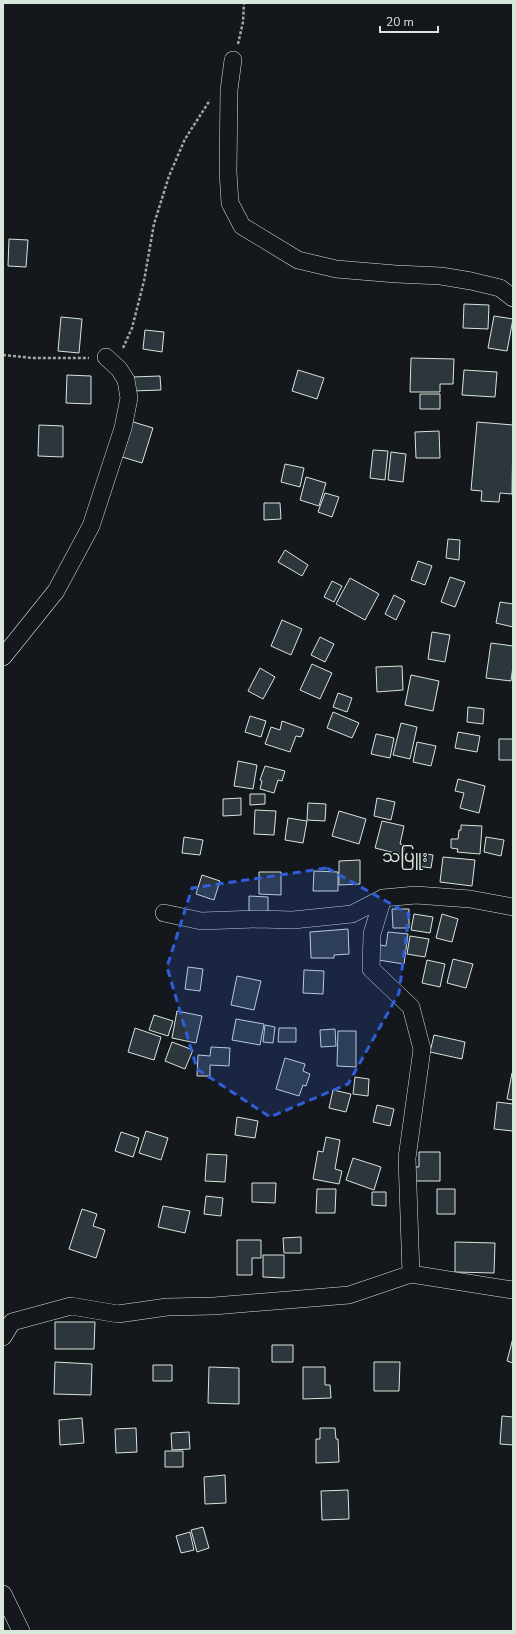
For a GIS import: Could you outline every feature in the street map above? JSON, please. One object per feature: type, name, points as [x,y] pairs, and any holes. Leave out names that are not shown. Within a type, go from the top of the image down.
[{"type":"street","points":[[233,60],[229,90],[228,172],[230,203],[242,226],[298,260],[336,269],[441,276],[472,281],[500,288],[513,298]]},
{"type":"street","points":[[3,657],[56,591],[91,526],[123,428],[129,398],[126,380],[119,369],[106,357]]},
{"type":"street","points":[[164,913],[201,921],[258,919],[293,920],[352,914],[383,898],[416,895],[470,899],[513,908]]},
{"type":"street","points":[[383,898],[372,934],[371,969],[411,1007],[422,1049],[407,1158],[411,1274]]},
{"type":"street","points":[[3,1337],[12,1322],[71,1306],[118,1314],[167,1307],[214,1306],[349,1296],[411,1274],[513,1290]]},
{"type":"street","points":[[3,1594],[21,1631]]},
{"type":"path","points":[[233,60],[243,22],[244,3]]},
{"type":"path","points":[[3,355],[32,358],[106,357],[123,349],[132,328],[144,281],[154,224],[169,176],[185,138],[212,97]]},
{"type":"highlighted area","points":[[327,868],[409,914],[399,993],[348,1084],[270,1117],[197,1069],[167,967],[192,888]]},
{"type":"building","points":[[9,239],[28,240],[26,267],[8,266]]},
{"type":"building","points":[[464,304],[489,305],[488,329],[463,328]]},
{"type":"building","points":[[494,316],[513,319],[507,351],[488,348]]},
{"type":"building","points":[[61,317],[82,319],[79,353],[58,351]]},
{"type":"building","points":[[145,330],[164,332],[162,352],[143,349]]},
{"type":"building","points":[[411,358],[454,359],[453,384],[440,384],[440,392],[410,392]]},
{"type":"building","points":[[298,370],[324,378],[317,399],[292,391]]},
{"type":"building","points":[[464,370],[497,372],[495,397],[462,395]]},
{"type":"building","points":[[67,375],[91,376],[91,404],[66,403]]},
{"type":"building","points":[[160,376],[161,390],[132,391],[132,377]]},
{"type":"building","points":[[420,394],[440,394],[440,409],[420,409]]},
{"type":"building","points":[[130,421],[153,428],[142,463],[119,456]]},
{"type":"building","points":[[477,422],[513,425],[512,494],[500,493],[499,502],[481,501],[482,491],[471,490]]},
{"type":"building","points":[[39,425],[63,426],[63,457],[38,456]]},
{"type":"building","points":[[439,431],[440,458],[416,458],[415,432]]},
{"type":"building","points":[[373,450],[388,451],[385,480],[370,478]]},
{"type":"building","points":[[391,452],[406,454],[403,482],[388,480]]},
{"type":"building","points":[[285,464],[304,468],[300,487],[281,482]]},
{"type":"building","points":[[306,477],[326,483],[319,506],[300,500]]},
{"type":"building","points":[[325,493],[339,497],[332,517],[318,512]]},
{"type":"building","points":[[264,503],[280,503],[281,519],[264,520]]},
{"type":"building","points":[[448,539],[460,540],[459,560],[446,558]]},
{"type":"building","points":[[285,550],[308,565],[302,576],[278,562]]},
{"type":"building","points":[[418,561],[432,566],[425,585],[411,580]]},
{"type":"building","points":[[450,577],[465,582],[455,607],[441,602]]},
{"type":"building","points":[[350,578],[379,594],[365,620],[336,604]]},
{"type":"building","points":[[332,581],[342,586],[334,602],[324,597]]},
{"type":"building","points":[[394,595],[405,601],[396,620],[385,614]]},
{"type":"building","points":[[500,602],[513,604],[513,627],[496,623]]},
{"type":"building","points":[[282,620],[302,629],[291,655],[271,646]]},
{"type":"building","points":[[432,632],[450,635],[445,662],[428,659]]},
{"type":"building","points":[[320,637],[334,644],[325,662],[311,655]]},
{"type":"building","points":[[491,643],[513,646],[511,681],[486,678]]},
{"type":"building","points":[[312,664],[332,673],[320,699],[300,690]]},
{"type":"building","points":[[402,666],[403,690],[377,692],[376,667]]},
{"type":"building","points":[[260,668],[275,677],[263,699],[248,691]]},
{"type":"building","points":[[411,675],[439,681],[433,711],[405,705]]},
{"type":"building","points":[[338,693],[352,698],[347,712],[333,707]]},
{"type":"building","points":[[468,707],[484,709],[483,724],[467,722]]},
{"type":"building","points":[[333,712],[359,723],[352,738],[327,728]]},
{"type":"building","points":[[250,716],[266,721],[261,737],[245,732]]},
{"type":"building","points":[[282,721],[304,729],[301,737],[296,736],[290,752],[265,744],[271,727],[280,730]]},
{"type":"building","points":[[401,723],[417,727],[410,759],[393,755]]},
{"type":"building","points":[[458,732],[480,736],[477,752],[455,748]]},
{"type":"building","points":[[376,734],[394,738],[390,758],[371,754]]},
{"type":"building","points":[[499,739],[513,739],[513,760],[499,760]]},
{"type":"building","points":[[417,742],[436,746],[431,766],[413,762]]},
{"type":"building","points":[[238,761],[257,765],[253,789],[234,786]]},
{"type":"building","points":[[265,766],[285,771],[282,781],[278,780],[274,793],[260,789],[262,781],[260,780]]},
{"type":"building","points":[[458,779],[485,786],[479,813],[460,808],[464,793],[455,791]]},
{"type":"building","points":[[250,794],[265,794],[265,804],[250,805]]},
{"type":"building","points":[[241,798],[241,815],[223,816],[223,799]]},
{"type":"building","points":[[377,798],[395,802],[391,820],[374,816]]},
{"type":"building","points":[[308,803],[326,804],[325,821],[307,820]]},
{"type":"building","points":[[255,810],[276,811],[274,835],[254,834]]},
{"type":"building","points":[[339,811],[366,819],[359,844],[332,836]]},
{"type":"building","points":[[288,818],[307,821],[303,843],[285,840]]},
{"type":"building","points":[[382,821],[404,826],[400,844],[405,845],[403,855],[375,848]]},
{"type":"building","points":[[461,825],[482,826],[480,854],[457,852],[458,849],[451,848],[451,839],[458,839]]},
{"type":"building","points":[[184,837],[203,840],[200,855],[182,853]]},
{"type":"building","points":[[486,837],[504,840],[501,856],[484,852]]},
{"type":"building","points":[[419,853],[433,855],[431,868],[417,866]]},
{"type":"building","points":[[443,857],[475,860],[472,886],[440,882]]},
{"type":"building","points":[[360,860],[360,884],[339,885],[339,861]]},
{"type":"building","points":[[314,871],[338,872],[338,891],[313,891]]},
{"type":"building","points":[[259,872],[281,872],[281,895],[259,894]]},
{"type":"building","points":[[202,875],[220,881],[214,900],[196,894]]},
{"type":"building","points":[[249,896],[268,897],[268,913],[249,912]]},
{"type":"building","points":[[392,909],[409,909],[409,928],[393,928]]},
{"type":"building","points":[[414,914],[433,917],[430,933],[411,930]]},
{"type":"building","points":[[442,914],[458,919],[452,942],[436,938]]},
{"type":"building","points":[[348,929],[349,954],[334,955],[334,958],[311,958],[310,932]]},
{"type":"building","points":[[388,932],[408,934],[404,964],[378,960],[380,945],[386,946]]},
{"type":"building","points":[[410,936],[429,939],[425,957],[407,954]]},
{"type":"building","points":[[453,959],[473,964],[466,988],[447,983]]},
{"type":"building","points":[[427,960],[445,964],[440,987],[422,983]]},
{"type":"building","points":[[188,967],[203,969],[200,991],[185,989]]},
{"type":"building","points":[[304,970],[324,971],[323,994],[303,993]]},
{"type":"building","points":[[237,976],[261,981],[254,1010],[231,1005]]},
{"type":"building","points":[[177,1011],[202,1016],[196,1043],[172,1038]]},
{"type":"building","points":[[154,1015],[173,1021],[168,1036],[149,1030]]},
{"type":"building","points":[[236,1019],[264,1024],[260,1045],[232,1040]]},
{"type":"building","points":[[265,1025],[275,1027],[273,1043],[263,1042]]},
{"type":"building","points":[[135,1028],[161,1037],[154,1060],[128,1052]]},
{"type":"building","points":[[279,1028],[296,1028],[296,1042],[278,1042]]},
{"type":"building","points":[[335,1029],[336,1046],[321,1047],[320,1030]]},
{"type":"building","points":[[338,1031],[356,1031],[356,1067],[337,1066]]},
{"type":"building","points":[[434,1035],[465,1042],[462,1059],[430,1052]]},
{"type":"building","points":[[172,1042],[193,1050],[185,1069],[165,1061]]},
{"type":"building","points":[[211,1047],[230,1048],[229,1066],[210,1065],[210,1076],[197,1076],[198,1055],[210,1056]]},
{"type":"building","points":[[285,1058],[305,1064],[303,1071],[310,1074],[306,1086],[303,1085],[299,1096],[276,1089]]},
{"type":"building","points":[[512,1073],[513,1074],[513,1100],[507,1099]]},
{"type":"building","points":[[355,1077],[369,1079],[368,1096],[353,1094]]},
{"type":"building","points":[[333,1090],[351,1094],[346,1112],[329,1108]]},
{"type":"building","points":[[497,1102],[513,1104],[513,1131],[494,1129]]},
{"type":"building","points":[[377,1105],[394,1109],[390,1126],[373,1122]]},
{"type":"building","points":[[237,1117],[258,1121],[255,1138],[235,1135]]},
{"type":"building","points":[[146,1131],[168,1138],[161,1160],[139,1153]]},
{"type":"building","points":[[121,1132],[139,1138],[133,1157],[115,1151]]},
{"type":"building","points":[[326,1137],[340,1140],[335,1169],[342,1171],[339,1184],[313,1179],[318,1151],[323,1152]]},
{"type":"building","points":[[419,1152],[440,1152],[440,1181],[412,1181],[412,1167],[419,1167]]},
{"type":"building","points":[[207,1154],[227,1155],[225,1182],[205,1181]]},
{"type":"building","points":[[353,1158],[381,1167],[374,1190],[346,1180]]},
{"type":"building","points":[[252,1183],[276,1183],[275,1203],[252,1202]]},
{"type":"building","points":[[317,1189],[336,1189],[335,1213],[316,1213]]},
{"type":"building","points":[[437,1189],[455,1189],[455,1214],[437,1214]]},
{"type":"building","points":[[372,1192],[386,1192],[386,1206],[372,1205]]},
{"type":"building","points":[[206,1196],[223,1198],[221,1216],[204,1214]]},
{"type":"building","points":[[163,1206],[190,1211],[185,1233],[158,1227]]},
{"type":"building","points":[[82,1209],[97,1214],[93,1226],[105,1230],[96,1258],[69,1249]]},
{"type":"building","points":[[301,1237],[301,1253],[284,1253],[283,1238]]},
{"type":"building","points":[[237,1240],[261,1240],[261,1258],[252,1258],[252,1275],[237,1275]]},
{"type":"building","points":[[455,1242],[495,1243],[494,1273],[455,1272]]},
{"type":"building","points":[[263,1255],[284,1255],[284,1278],[263,1277]]},
{"type":"building","points":[[55,1322],[95,1322],[94,1349],[55,1349]]},
{"type":"building","points":[[513,1338],[513,1363],[507,1361]]},
{"type":"building","points":[[272,1345],[293,1345],[293,1362],[272,1362]]},
{"type":"building","points":[[55,1362],[92,1364],[91,1395],[54,1394]]},
{"type":"building","points":[[374,1362],[400,1362],[399,1391],[374,1391]]},
{"type":"building","points":[[153,1365],[172,1365],[172,1381],[153,1381]]},
{"type":"building","points":[[209,1367],[239,1368],[239,1404],[208,1403]]},
{"type":"building","points":[[303,1367],[325,1367],[325,1385],[330,1385],[331,1398],[303,1399]]},
{"type":"building","points":[[502,1416],[513,1417],[513,1445],[500,1444]]},
{"type":"building","points":[[82,1418],[84,1443],[60,1445],[59,1420]]},
{"type":"building","points":[[136,1428],[137,1452],[116,1453],[115,1429]]},
{"type":"building","points":[[320,1428],[335,1428],[336,1439],[338,1439],[339,1462],[316,1463],[316,1439],[320,1439]]},
{"type":"building","points":[[189,1432],[190,1449],[172,1450],[171,1433]]},
{"type":"building","points":[[165,1451],[183,1451],[183,1467],[165,1467]]},
{"type":"building","points":[[225,1475],[226,1503],[205,1504],[204,1477]]},
{"type":"building","points":[[348,1490],[349,1519],[322,1520],[321,1491]]},
{"type":"building","points":[[203,1527],[209,1548],[197,1552],[191,1530]]},
{"type":"building","points":[[190,1532],[194,1550],[181,1553],[176,1536]]},
{"type":"district","name":"သပြူး","points":[[405,857]]}]
